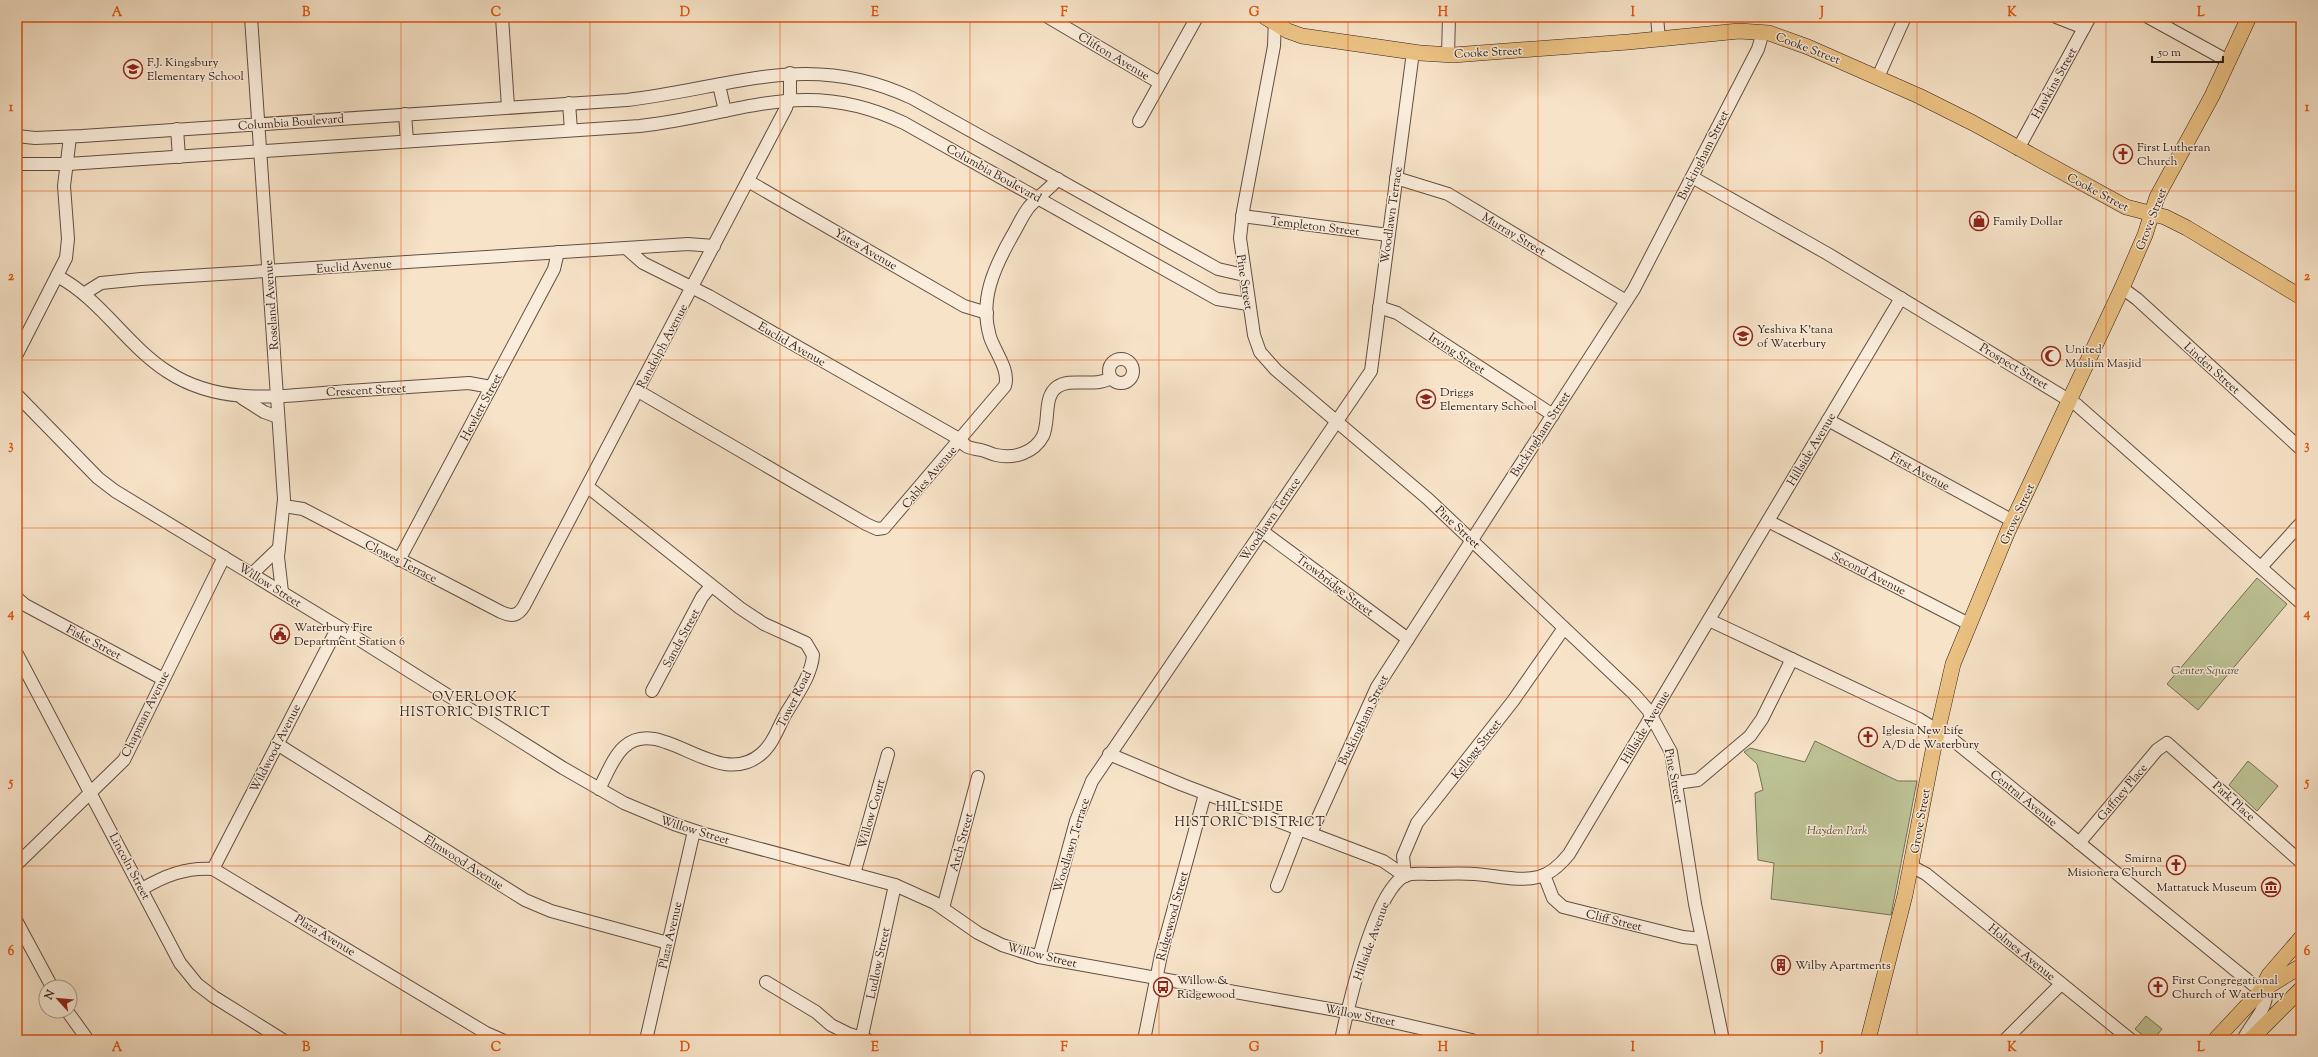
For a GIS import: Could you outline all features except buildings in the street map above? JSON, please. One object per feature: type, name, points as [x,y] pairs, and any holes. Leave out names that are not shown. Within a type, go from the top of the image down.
[{"type":"main road","name":"Grove Street","points":[[1868,1040],[1911,866],[1951,671],[1969,624],[2013,522],[2122,288],[2145,235],[2160,192],[2228,61],[2249,17]]},
{"type":"main road","name":"Cooke Street","points":[[1272,19],[1302,36],[1413,52],[1448,55],[1660,39],[1739,31],[1762,32],[1827,54],[1946,109],[2126,208],[2165,217],[2187,228],[2301,297]]},
{"type":"main road","points":[[2261,991],[2269,975],[2301,938]]},
{"type":"main road","points":[[2215,1040],[2261,991],[2301,966]]},
{"type":"main road","points":[[2250,1040],[2301,988]]},
{"type":"street","name":"Roseland Avenue","points":[[251,17],[284,506],[278,563],[282,592]]},
{"type":"street","points":[[502,17],[508,107]]},
{"type":"street","name":"Clifton Avenue","points":[[1048,17],[1160,83]]},
{"type":"street","points":[[1139,122],[1197,17]]},
{"type":"street","points":[[1448,55],[1449,17]]},
{"type":"street","points":[[1657,17],[1660,39]]},
{"type":"street","points":[[1878,77],[1905,17]]},
{"type":"street","points":[[2056,17],[2084,28]]},
{"type":"street","name":"Hawkins Street","points":[[2018,148],[2090,17]]},
{"type":"street","points":[[2148,17],[2228,61]]},
{"type":"street","name":"Pine Street","points":[[1272,19],[1274,46],[1242,216],[1240,238],[1248,304],[1254,335],[1264,358],[1336,422],[1423,495],[1640,700],[1652,717],[1669,747],[1702,939],[1723,1040]]},
{"type":"street","name":"Buckingham Street","points":[[1311,833],[1373,695],[1642,275],[1758,49],[1762,32]]},
{"type":"street","name":"Woodlawn Terrace","points":[[1039,957],[1078,812],[1092,781],[1371,371],[1413,52]]},
{"type":"street","name":"Columbia Boulevard","points":[[17,136],[70,136],[177,130],[569,103],[650,97],[760,76],[790,73],[844,76],[902,93],[1218,269],[1244,275]]},
{"type":"street","name":"Randolph Avenue","points":[[518,614],[524,606],[588,487],[790,99],[790,73]]},
{"type":"street","points":[[719,85],[725,111]]},
{"type":"street","name":"Columbia Boulevard","points":[[17,164],[68,164],[658,124],[790,99],[838,101],[879,112],[912,127],[1218,299],[1248,304]]},
{"type":"street","points":[[569,103],[570,130]]},
{"type":"street","points":[[405,114],[407,141]]},
{"type":"street","points":[[177,130],[179,157]]},
{"type":"street","points":[[17,354],[65,262],[68,250],[64,186],[68,164],[70,136]]},
{"type":"street","name":"Murray Street","points":[[1396,178],[1448,194],[1626,301]]},
{"type":"street","name":"Prospect Street","points":[[1692,178],[1828,254],[2070,400],[2301,603]]},
{"type":"street","name":"Cables Avenue","points":[[638,391],[877,529],[884,528],[999,394],[1006,382],[1006,374],[990,336],[987,313],[989,287],[994,269],[1027,211],[1058,179]]},
{"type":"street","name":"Yates Avenue","points":[[748,181],[964,306],[987,313]]},
{"type":"street","name":"Templeton Street","points":[[1242,216],[1388,236]]},
{"type":"street","name":"Euclid Avenue","points":[[84,293],[97,284],[108,282],[696,243],[714,246]]},
{"type":"street","name":"Euclid Avenue","points":[[626,248],[643,263],[709,296],[960,440],[965,446],[972,450],[981,450],[1007,457],[1027,452],[1037,444],[1043,434],[1050,398],[1056,388],[1067,384],[1102,382],[1111,378]]},
{"type":"street","name":"Hewlett Street","points":[[399,560],[554,269],[558,252]]},
{"type":"street","name":"Crescent Street","points":[[57,276],[84,293],[143,352],[167,372],[200,388],[241,397],[277,396],[469,383],[491,387]]},
{"type":"street","name":"Linden Street","points":[[2122,288],[2137,299],[2301,449]]},
{"type":"street","name":"Hillside Avenue","points":[[1341,1040],[1347,1012],[1376,918],[1390,892],[1405,876],[1474,874],[1530,878],[1544,875],[1558,866],[1569,854],[1901,298]]},
{"type":"street","name":"Irving Street","points":[[1379,307],[1397,313],[1553,415]]},
{"type":"street","name":"Willow Street","points":[[17,395],[104,482],[132,502],[282,592],[599,789],[650,815],[694,831],[895,885],[917,894],[943,908],[978,933],[1002,946],[1039,957],[1347,1012],[1472,1040]]},
{"type":"street","name":"Crescent Street","points":[[241,397],[264,412],[278,417]]},
{"type":"street","name":"First Avenue","points":[[1828,420],[2013,522]]},
{"type":"street","name":"Tower Road","points":[[588,487],[711,586],[755,618],[803,641],[812,650],[813,659],[810,668],[773,739],[757,758],[745,763],[733,765],[715,762],[659,740],[646,739],[635,741],[620,751],[599,789]]},
{"type":"street","name":"Clowes Terrace","points":[[284,506],[303,510],[501,612],[512,616],[518,614]]},
{"type":"street","name":"Second Avenue","points":[[1768,521],[1969,624]]},
{"type":"street","points":[[2261,567],[2301,523]]},
{"type":"street","name":"Trowbridge Street","points":[[1262,531],[1408,639]]},
{"type":"street","points":[[252,574],[279,548]]},
{"type":"street","name":"Chapman Avenue","points":[[17,864],[124,760],[224,557]]},
{"type":"street","name":"Sands Street","points":[[652,691],[702,597],[711,586]]},
{"type":"street","name":"Fiske Street","points":[[20,605],[163,679]]},
{"type":"street","name":"Central Avenue","points":[[1709,620],[1938,730],[2261,991]]},
{"type":"street","name":"Wildwood Avenue","points":[[212,869],[338,627]]},
{"type":"street","name":"Kellogg Street","points":[[1405,876],[1403,856],[1417,823],[1513,701],[1564,628]]},
{"type":"street","name":"Lincoln Street","points":[[17,654],[180,963],[197,984],[214,997],[283,1040]]},
{"type":"street","points":[[1676,783],[1698,780],[1750,736],[1762,719],[1792,659]]},
{"type":"street","name":"Gaffney Place","points":[[2079,843],[2157,750],[2166,743]]},
{"type":"street","name":"Park Place","points":[[2166,743],[2170,744],[2301,862]]},
{"type":"street","name":"Elmwood Avenue","points":[[277,744],[525,900],[551,911],[668,943]]},
{"type":"street","name":"Willow Court","points":[[854,874],[888,754]]},
{"type":"street","points":[[1109,754],[1205,794],[1383,861],[1405,876]]},
{"type":"street","name":"Arch Street","points":[[943,908],[978,777]]},
{"type":"street","name":"Ridgewood Street","points":[[1144,1040],[1156,978],[1205,794]]},
{"type":"street","points":[[1277,886],[1299,829]]},
{"type":"street","name":"Plaza Avenue","points":[[646,1040],[694,831]]},
{"type":"street","name":"Holmes Avenue","points":[[1911,866],[1926,874],[2130,1040]]},
{"type":"street","name":"Plaza Avenue","points":[[142,889],[161,878],[184,871],[198,868],[212,869],[240,884],[486,1033],[502,1040]]},
{"type":"street","name":"Cliff Street","points":[[1544,875],[1553,898],[1563,907],[1683,937],[1702,939]]},
{"type":"street","name":"Ludlow Street","points":[[864,1039],[895,885]]},
{"type":"street","points":[[17,922],[48,979]]},
{"type":"street","points":[[766,982],[816,1012],[832,1025],[864,1039]]},
{"type":"street","points":[[2005,1040],[2061,984]]},
{"type":"street","points":[[2243,1040],[2253,1021],[2264,1006],[2266,997],[2261,991]]},
{"type":"street","points":[[72,1019],[88,1040]]},
{"type":"green space","name":"Center Square","points":[[2257,578],[2287,604],[2198,710],[2167,684]]},
{"type":"green space","name":"Hayden Park","points":[[1815,741],[1898,781],[1917,781],[1891,915],[1771,899],[1774,863],[1758,860],[1755,793],[1763,790],[1757,764],[1744,752],[1750,748],[1805,762]]},
{"type":"green space","points":[[2248,761],[2278,786],[2257,811],[2229,785]]},
{"type":"green space","points":[[2146,1016],[2162,1029],[2153,1040],[2149,1040],[2135,1029]]},
{"type":"place","name":"F.J. Kingsbury Elementary School","points":[[133,69]]},
{"type":"place","name":"First Lutheran Church","points":[[2123,154]]},
{"type":"place","name":"Family Dollar","points":[[1979,221]]},
{"type":"place","name":"Yeshiva K’tana of Waterbury","points":[[1743,336]]},
{"type":"place","name":"United Muslim Masjid","points":[[2051,356]]},
{"type":"place","name":"Driggs Elementary School","points":[[1426,399]]},
{"type":"place","name":"Waterbury Fire Department Station 6","points":[[280,634]]},
{"type":"place","name":"Iglesia New Life A/D de Waterbury","points":[[1868,737]]},
{"type":"place","name":"Smirna Misionera Church","points":[[2176,865]]},
{"type":"place","name":"Mattatuck Museum","points":[[2271,887]]},
{"type":"place","name":"Wilby Apartments","points":[[1781,965]]},
{"type":"place","name":"Willow & Ridgewood","points":[[1163,987]]},
{"type":"place","name":"First Congregational Church of Waterbury","points":[[2158,987]]},
{"type":"district","name":"OVERLOOK HISTORIC DISTRICT","points":[[475,704]]},
{"type":"district","name":"HILLSIDE HISTORIC DISTRICT","points":[[1250,814]]}]
